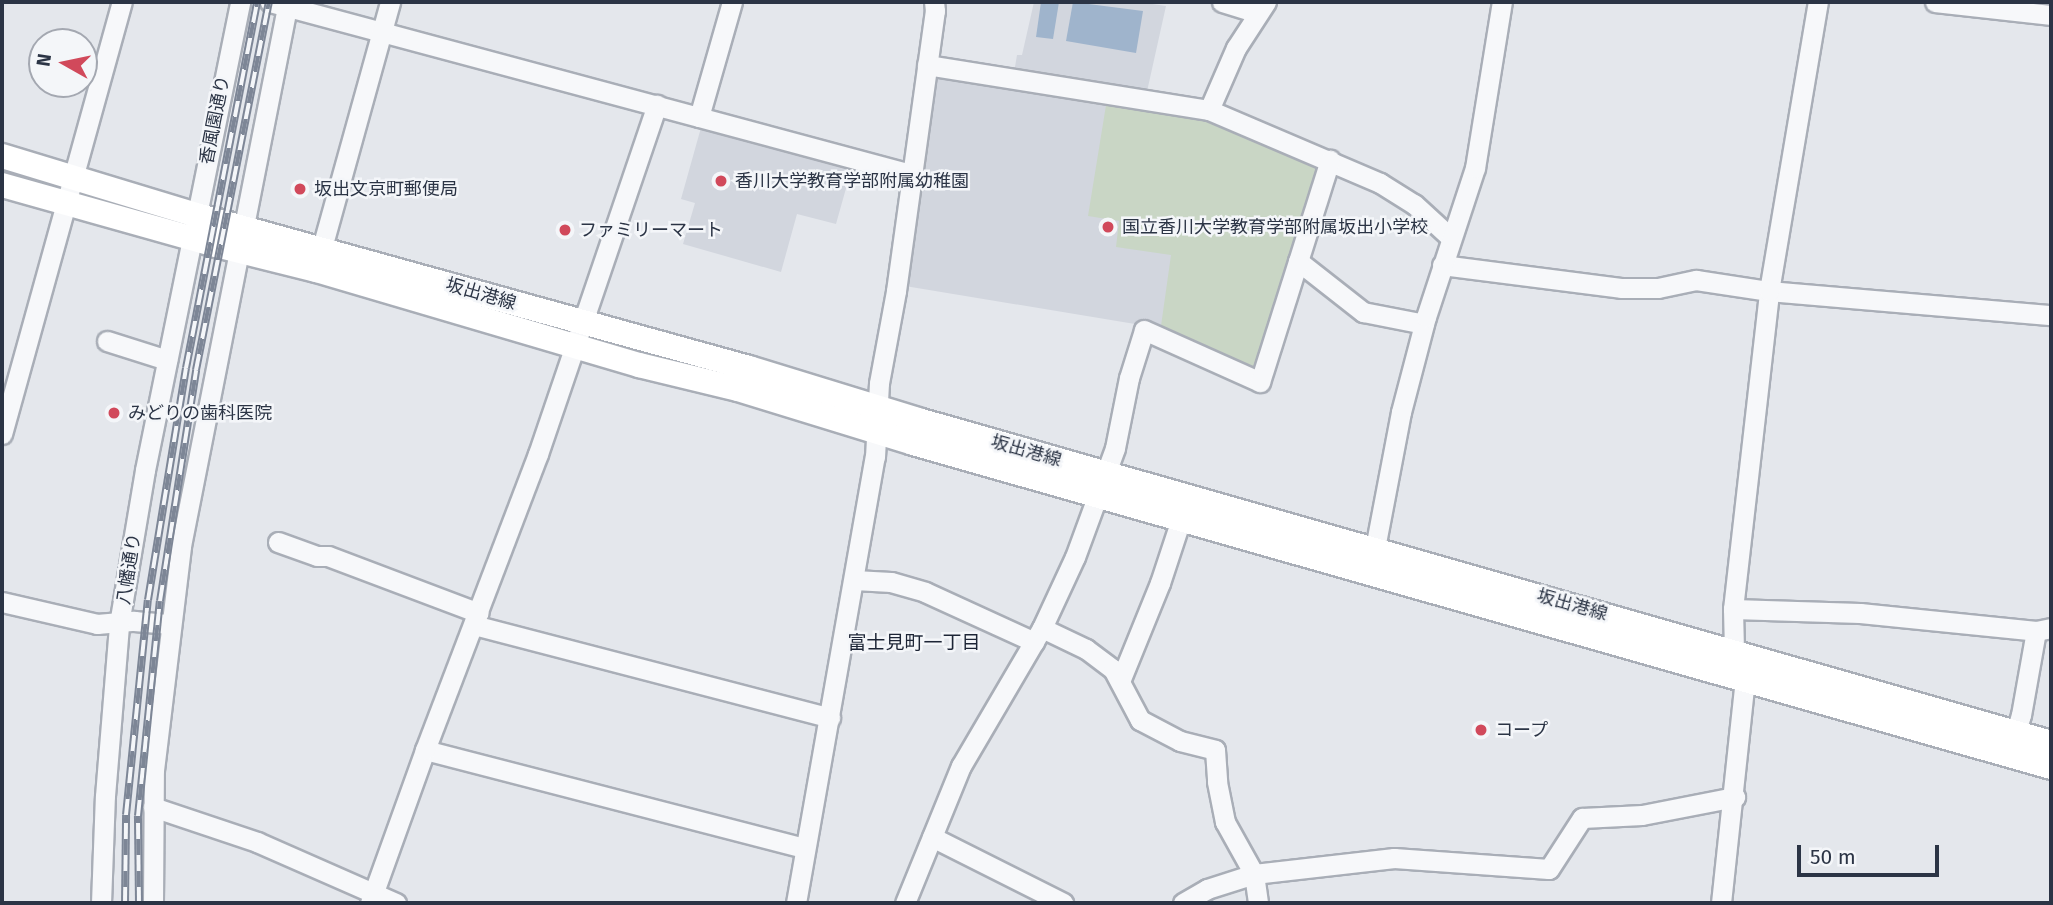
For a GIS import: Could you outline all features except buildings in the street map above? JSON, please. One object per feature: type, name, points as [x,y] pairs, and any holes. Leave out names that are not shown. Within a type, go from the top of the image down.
[{"type":"main road","name":"坂出港線","points":[[2,156],[74,178],[193,227]]},
{"type":"main road","name":"坂出港線","points":[[2,185],[193,227],[583,322],[876,429]]},
{"type":"main road","name":"坂出港線","points":[[319,259],[576,346],[876,429],[1102,484],[1372,560],[1734,650],[2012,744],[2051,767]]},
{"type":"main road","name":"坂出港線","points":[[1102,484],[1181,519],[1372,560],[1745,680],[2012,744],[2051,743]]},
{"type":"street","points":[[2,434],[122,2]]},
{"type":"street","name":"香風園通り","points":[[193,227],[240,2]]},
{"type":"street","points":[[319,259],[390,2]]},
{"type":"street","points":[[699,117],[732,2]]},
{"type":"street","points":[[796,903],[854,580],[936,11],[934,2]]},
{"type":"street","points":[[1209,110],[1236,48],[1261,8],[1222,2]]},
{"type":"street","points":[[1372,560],[1401,412],[1424,324],[1475,168],[1502,2]]},
{"type":"street","points":[[1721,903],[1735,797],[1738,734],[1745,680],[1734,650],[1733,608],[1769,291],[1818,2]]},
{"type":"street","points":[[1935,2],[2051,15]]},
{"type":"street","points":[[153,903],[153,807],[160,700],[181,546],[282,3],[911,174]]},
{"type":"street","points":[[927,65],[1209,110],[1380,183],[1414,204],[1451,238]]},
{"type":"street","points":[[372,898],[576,346],[657,106]]},
{"type":"street","points":[[905,903],[961,766],[1038,635],[1075,557],[1115,448],[1129,379],[1144,330],[1259,382],[1330,160]]},
{"type":"street","name":"八幡通り","points":[[101,903],[105,796],[119,624],[193,227]]},
{"type":"street","points":[[1297,261],[1363,312],[1424,324]]},
{"type":"street","points":[[1442,265],[1621,288],[1658,288],[1696,280],[1769,291],[2051,315]]},
{"type":"street","points":[[107,341],[167,360]]},
{"type":"street","points":[[1121,679],[1160,583],[1181,519]]},
{"type":"street","points":[[278,542],[317,556],[328,556],[476,619],[830,718]]},
{"type":"street","points":[[854,580],[891,582],[925,592],[1038,635],[1086,649],[1121,679],[1140,720],[1180,741],[1215,750],[1217,782],[1225,822],[1254,874],[1258,903]]},
{"type":"street","points":[[2,602],[97,624],[134,621],[170,624]]},
{"type":"street","points":[[1733,608],[1860,612],[2044,629],[2012,744]]},
{"type":"street","points":[[425,750],[805,848]]},
{"type":"street","points":[[1183,903],[1207,888],[1254,874],[1394,858],[1549,869],[1582,818],[1642,815],[1735,797]]},
{"type":"street","points":[[153,807],[257,842],[372,898],[396,903]]},
{"type":"street","points":[[932,837],[1063,903]]},
{"type":"shaded area","name":"国立香川大学教育学部附属坂出小学校","points":[[1034,2],[1139,2],[1166,6],[1144,105],[1258,371],[1141,325],[905,286],[934,77],[941,74],[1012,85],[1017,55],[1022,55]]},
{"type":"shaded area","points":[[702,124],[852,167],[836,224],[797,214],[781,272],[683,244],[695,203],[681,199]]},
{"type":"green space","points":[[1107,99],[1209,115],[1319,163],[1258,371],[1160,333],[1171,255],[1116,247],[1119,221],[1088,216]]},
{"type":"water","points":[[1041,2],[1059,2],[1053,39],[1036,37]]},
{"type":"water","points":[[1073,2],[1143,11],[1136,53],[1066,41]]},
{"type":"railway","points":[[125,903],[126,815],[148,600],[186,368],[257,2]]},
{"type":"railway","points":[[139,903],[138,816],[160,601],[196,370],[269,2]]},
{"type":"place","name":"香川大学教育学部附属幼稚園","points":[[721,181]]},
{"type":"place","name":"坂出文京町郵便局","points":[[300,189]]},
{"type":"place","name":"国立香川大学教育学部附属坂出小学校","points":[[1108,227]]},
{"type":"place","name":"ファミリーマート","points":[[565,230]]},
{"type":"place","name":"みどりの歯科医院","points":[[114,413]]},
{"type":"place","name":"コープ","points":[[1481,730]]},
{"type":"district","name":"富士見町一丁目","points":[[914,643]]}]
